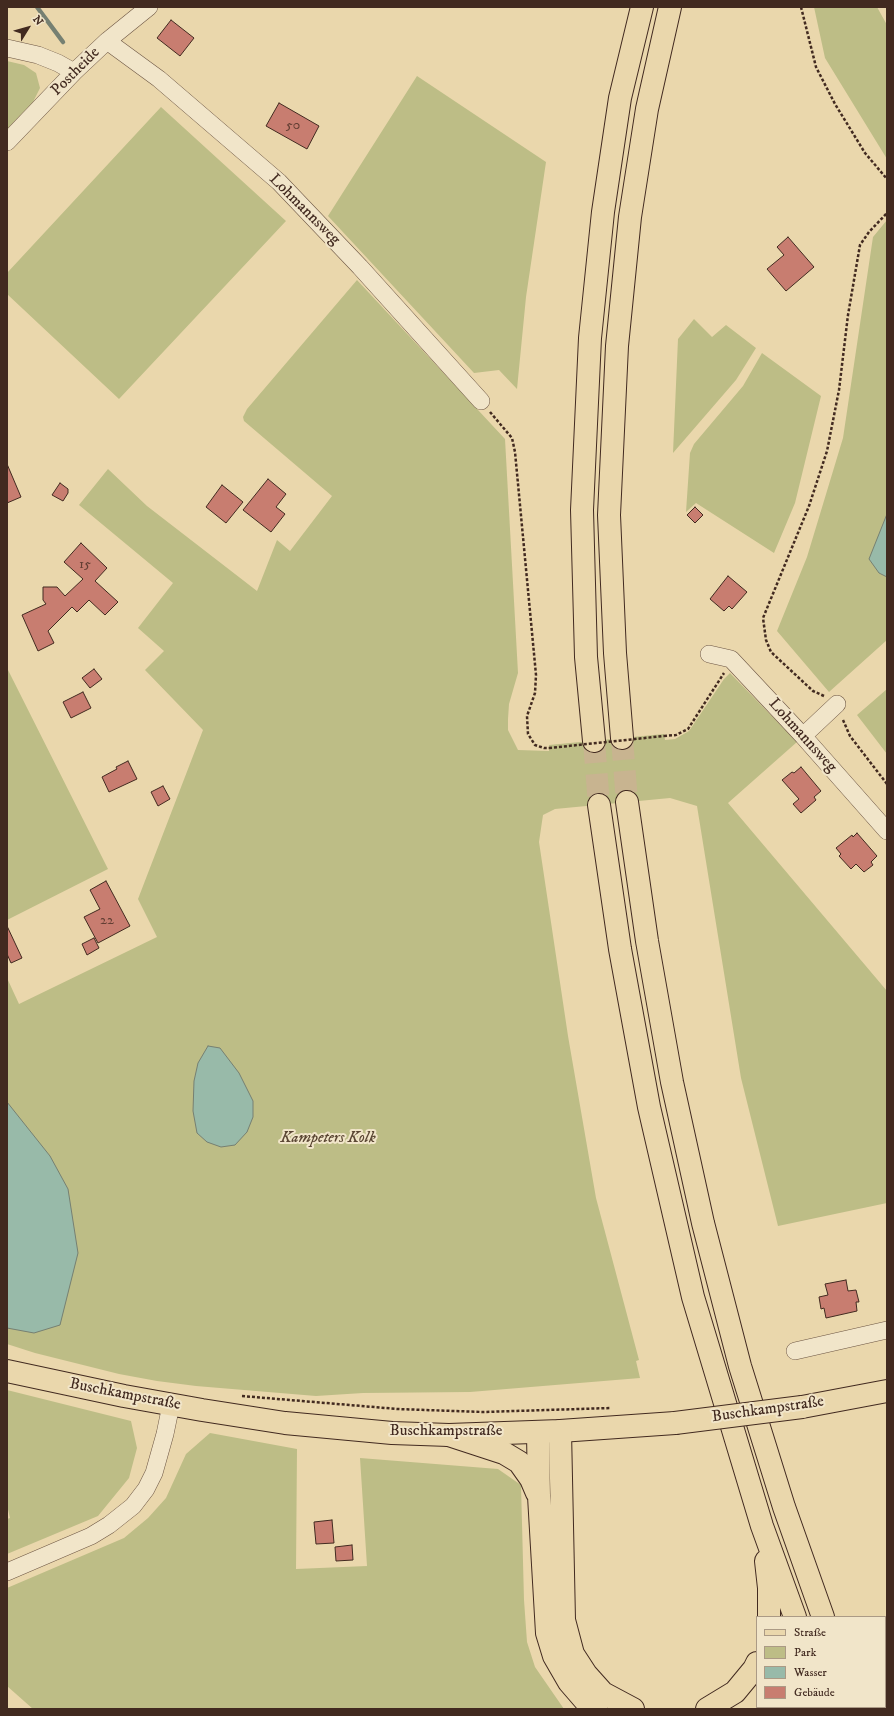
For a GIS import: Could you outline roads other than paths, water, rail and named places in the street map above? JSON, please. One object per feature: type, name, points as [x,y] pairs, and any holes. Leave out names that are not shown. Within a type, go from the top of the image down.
[{"type":"main road","points":[[594,741],[586,657],[582,510],[590,338],[603,212],[620,98],[642,7]]},
{"type":"main road","points":[[622,738],[615,654],[609,515],[616,346],[633,194],[647,109],[670,7]]},
{"type":"main road","points":[[627,802],[650,957],[672,1082],[703,1223],[740,1366],[784,1507],[824,1616]]},
{"type":"main road","points":[[600,805],[620,949],[649,1107],[693,1297],[762,1526],[795,1616]]},
{"type":"main road","name":"Buschkampstraße","points":[[7,1371],[171,1405],[285,1423],[392,1433],[449,1435],[560,1432],[675,1423],[802,1407],[887,1391]]},
{"type":"main road","points":[[538,1432],[539,1496],[547,1633],[554,1656],[569,1682],[588,1704],[596,1709]]},
{"type":"main road","points":[[560,1432],[564,1620],[573,1654],[586,1674],[603,1693],[633,1709]]},
{"type":"main road","points":[[449,1435],[504,1453],[519,1462],[531,1479],[539,1496]]},
{"type":"main road","points":[[784,1507],[812,1547],[837,1616]]},
{"type":"main road","points":[[762,1526],[769,1588],[769,1616]]},
{"type":"main road","points":[[707,1709],[735,1692],[754,1669],[756,1664]]},
{"type":"street","name":"Postheide","points":[[7,142],[74,72],[107,41],[149,7]]},
{"type":"street","name":"Lohmannsweg","points":[[107,41],[159,79],[279,182],[360,267],[481,401]]},
{"type":"street","points":[[7,48],[38,55],[58,63],[74,72]]},
{"type":"street","name":"Lohmannsweg","points":[[709,654],[731,659],[803,736],[887,831]]},
{"type":"street","points":[[803,736],[837,704]]},
{"type":"street","points":[[796,1351],[887,1330]]},
{"type":"street","points":[[7,1572],[91,1536],[109,1525],[133,1506],[146,1489],[154,1473],[165,1434],[171,1405]]},
{"type":"water","points":[[887,514],[887,577],[879,573],[869,559]]},
{"type":"water","points":[[208,1046],[220,1048],[239,1073],[253,1101],[253,1117],[247,1132],[235,1145],[221,1147],[207,1142],[197,1133],[193,1111],[194,1081],[198,1063]]},
{"type":"water","points":[[7,1102],[50,1156],[68,1189],[78,1253],[60,1325],[34,1333],[7,1328]]},
{"type":"waterway","points":[[37,7],[63,42]]},
{"type":"tunnel","points":[[622,738],[627,802]]},
{"type":"tunnel","points":[[594,741],[599,805]]},
{"type":"park label","name":"Kampeters Kolk","points":[[328,1139]]}]
